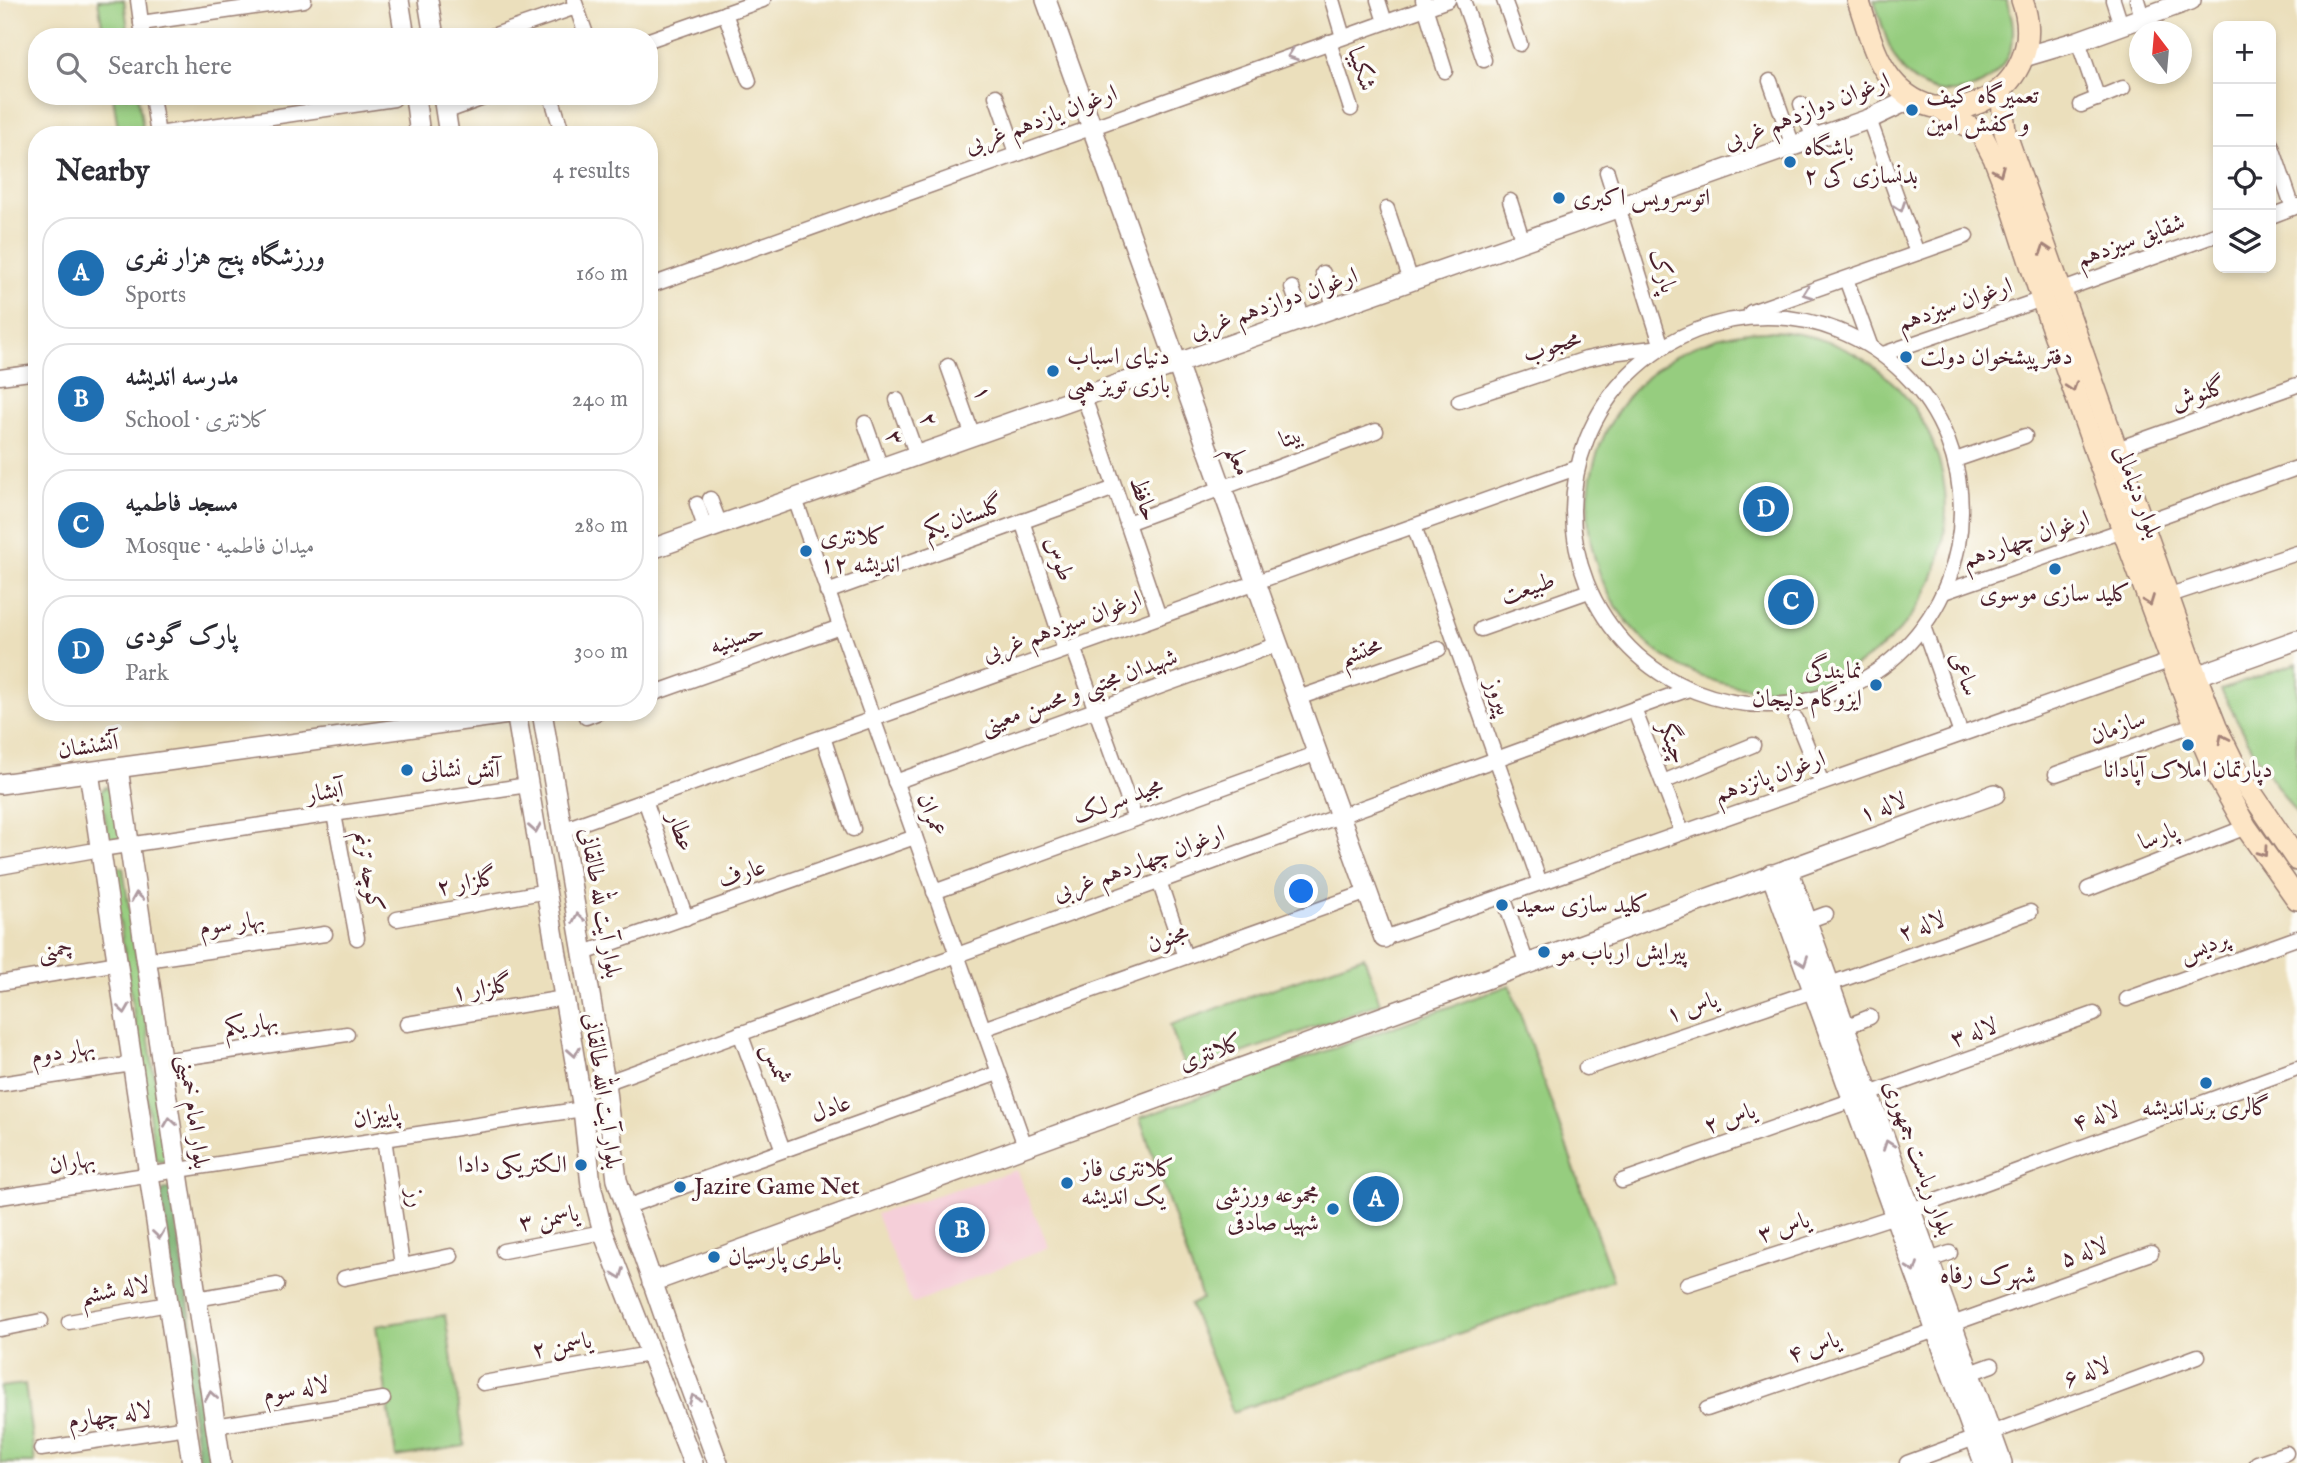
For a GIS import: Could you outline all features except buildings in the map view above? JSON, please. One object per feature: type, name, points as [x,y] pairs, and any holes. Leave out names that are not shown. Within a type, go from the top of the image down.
[{"type":"main road","points":[[1858,0],[1885,70],[1892,81],[1913,98],[1938,107],[1965,107],[1990,98],[2010,80],[2024,57],[2029,31],[2022,0]]},
{"type":"main road","name":"بلوار دنیامالی","points":[[2001,90],[2005,132],[2051,295],[2132,527],[2172,660],[2195,724],[2217,775],[2246,827],[2297,899]]},
{"type":"main road","name":"بلوار دنیامالی","points":[[1938,107],[1982,135],[2117,449],[2132,527],[2168,596],[2217,727],[2240,776],[2297,860]]},
{"type":"street","points":[[138,0],[142,28]]},
{"type":"street","points":[[153,28],[304,0]]},
{"type":"street","points":[[399,0],[404,28]]},
{"type":"street","points":[[428,0],[433,28]]},
{"type":"street","points":[[658,37],[763,0]]},
{"type":"street","name":"معلم","points":[[1046,0],[1384,938]]},
{"type":"street","points":[[1332,0],[1343,37]]},
{"type":"street","points":[[1378,0],[1385,22]]},
{"type":"street","name":"ارغوان یازدهم غربی","points":[[658,282],[1385,22],[1424,4],[1448,0]]},
{"type":"street","points":[[1463,0],[1484,60]]},
{"type":"street","points":[[1504,0],[1520,44]]},
{"type":"street","points":[[2113,0],[2120,25]]},
{"type":"street","points":[[2024,57],[2120,25],[2140,9],[2191,0]]},
{"type":"street","points":[[512,28],[575,3],[584,28]]},
{"type":"street","points":[[1424,4],[1445,71]]},
{"type":"street","points":[[725,13],[749,81]]},
{"type":"street","points":[[2078,41],[2098,99]]},
{"type":"street","name":"شکیبا","points":[[1329,42],[1351,109]]},
{"type":"street","points":[[1770,81],[1793,146]]},
{"type":"street","points":[[2081,106],[2123,88]]},
{"type":"street","points":[[996,96],[1016,153]]},
{"type":"street","name":"ارغوان دوازدهم غربی","points":[[658,547],[1814,139],[1869,119],[1913,98]]},
{"type":"street","points":[[1801,104],[1814,139]]},
{"type":"street","points":[[153,105],[157,126]]},
{"type":"street","points":[[217,126],[355,105]]},
{"type":"street","points":[[416,105],[419,126]]},
{"type":"street","points":[[444,105],[448,126]]},
{"type":"street","points":[[554,105],[560,126]]},
{"type":"street","points":[[1869,119],[1917,253]]},
{"type":"street","points":[[2272,147],[2295,207],[2276,214]]},
{"type":"street","name":"پارک","points":[[1607,172],[1662,347]]},
{"type":"street","points":[[1510,201],[1523,242]]},
{"type":"street","points":[[1387,209],[1411,281]]},
{"type":"street","points":[[1730,320],[1766,316],[1802,320],[1837,329],[1870,345],[1908,376],[1928,401],[1944,429],[1955,460],[1960,487],[1961,527],[1953,567],[1944,592],[1924,629],[1877,671],[1822,697],[1793,703],[1758,705],[1723,700],[1689,689],[1657,672],[1630,650],[1606,622],[1589,591],[1578,562],[1572,531],[1576,468],[1588,432],[1607,399],[1632,370],[1662,347],[1694,330],[1730,320],[1966,236]]},
{"type":"street","name":"شقایق سیزدهم","points":[[2051,295],[2213,236]]},
{"type":"street","points":[[1323,273],[1335,308]]},
{"type":"street","points":[[1846,279],[1870,345]]},
{"type":"street","points":[[1292,288],[1303,319]]},
{"type":"street","name":"ارغوان سیزدهم","points":[[1883,355],[2051,295]]},
{"type":"street","name":"محجوب","points":[[1458,401],[1586,359],[1662,347]]},
{"type":"street","name":"۱","points":[[948,366],[973,436]]},
{"type":"street","points":[[0,377],[28,373]]},
{"type":"street","name":"گلنوش","points":[[2117,449],[2297,385]]},
{"type":"street","name":"حافظ","points":[[1084,397],[1159,617]]},
{"type":"street","name":"۲","points":[[897,400],[917,456]]},
{"type":"street","name":"۳","points":[[865,422],[881,468]]},
{"type":"street","name":"بیتا","points":[[1127,523],[1376,431]]},
{"type":"street","points":[[1955,460],[2025,436]]},
{"type":"street","name":"ارغوان سیزدهم غربی","points":[[562,830],[1576,468]]},
{"type":"street","name":"ارغوان چهاردهم","points":[[1944,592],[2297,468]]},
{"type":"street","name":"گلستان یکم","points":[[828,592],[1115,488]]},
{"type":"street","name":"عمران","points":[[794,499],[1025,1146]]},
{"type":"street","points":[[704,502],[713,528]]},
{"type":"street","name":"طوس","points":[[1022,522],[1135,819]]},
{"type":"street","name":"پیروز","points":[[1414,526],[1540,883]]},
{"type":"street","points":[[2168,596],[2297,553]]},
{"type":"street","name":"طبیعت","points":[[1481,629],[1589,591]]},
{"type":"street","name":"حسینیه","points":[[658,692],[840,627]]},
{"type":"street","name":"ساعی","points":[[1924,629],[1961,734]]},
{"type":"street","points":[[2196,676],[2297,640]]},
{"type":"street","name":"شهیدان مجتبی و محسن معینی","points":[[895,782],[1278,644]]},
{"type":"street","name":"محتشم","points":[[1298,698],[1439,649]]},
{"type":"street","name":"ارغوان پانزدهم","points":[[1384,938],[2172,660]]},
{"type":"street","name":"ارغوان چهاردهم غربی","points":[[605,1083],[1689,689]]},
{"type":"street","name":"چیتگر","points":[[1634,709],[1682,832]]},
{"type":"street","points":[[1796,719],[1822,783]]},
{"type":"street","name":"آتشنشان","points":[[0,784],[452,721]]},
{"type":"street","name":"بلوار آیت الله طالقانی","points":[[517,721],[583,1109],[591,1185],[603,1233],[693,1463]]},
{"type":"street","name":"بلوار آیت لله طالقانی","points":[[544,721],[605,1083],[617,1180],[718,1463]]},
{"type":"street","name":"سازمان","points":[[2056,774],[2195,724]]},
{"type":"street","points":[[823,737],[853,829]]},
{"type":"street","points":[[1663,782],[1753,745]]},
{"type":"street","points":[[523,757],[549,752]]},
{"type":"street","name":"مجید سرلک","points":[[934,892],[1318,753]]},
{"type":"street","name":"بلوار امام خمینی","points":[[118,768],[221,1463]]},
{"type":"street","name":"بلوار امام خمینی","points":[[89,772],[192,1463]]},
{"type":"street","name":"آبشار","points":[[0,867],[101,849],[528,785]]},
{"type":"street","name":"لاله ۱","points":[[1779,872],[1995,794]]},
{"type":"street","name":"عطار","points":[[645,800],[686,918]]},
{"type":"street","name":"کوچه ترنم","points":[[334,814],[357,937]]},
{"type":"street","name":"پارسا","points":[[2088,889],[2246,827]]},
{"type":"street","name":"عارف","points":[[584,953],[915,837]]},
{"type":"street","name":"بلوار ریاست جمهوری","points":[[1779,872],[1795,926],[1821,987],[1983,1435],[2003,1463]]},
{"type":"street","name":"کلانتری","points":[[652,1282],[1779,872]]},
{"type":"street","points":[[1159,881],[1185,957]]},
{"type":"street","name":"گلزار ۲","points":[[397,919],[547,891]]},
{"type":"street","name":"مجنون","points":[[983,1029],[1368,892]]},
{"type":"street","points":[[1503,896],[1527,964]]},
{"type":"street","name":"لاله ۲","points":[[1821,987],[2030,912]]},
{"type":"street","points":[[1795,926],[1826,914]]},
{"type":"street","name":"بهار سوم","points":[[146,960],[325,934]]},
{"type":"street","name":"پردیس","points":[[2127,999],[2297,938]]},
{"type":"street","name":"چمنی","points":[[0,983],[118,963]]},
{"type":"street","name":"بلوار ریاست جمهوری","points":[[1821,987],[1845,1027],[1861,1097]]},
{"type":"street","name":"یاس ۱","points":[[1586,1068],[1821,987]]},
{"type":"street","name":"گلزار ۱","points":[[407,1024],[564,998]]},
{"type":"street","name":"لاله ۳","points":[[1861,1097],[2094,1014]]},
{"type":"street","points":[[1845,1027],[1870,1017]]},
{"type":"street","name":"شمس","points":[[740,1033],[783,1150]]},
{"type":"street","name":"بهار یکم","points":[[161,1061],[347,1034]]},
{"type":"street","name":"بهار دوم","points":[[0,1084],[132,1064]]},
{"type":"street","name":"لاله ۴","points":[[1900,1204],[2297,1068]]},
{"type":"street","name":"عادل","points":[[626,1207],[998,1073]]},
{"type":"street","name":"یاس ۲","points":[[1622,1181],[1861,1097]]},
{"type":"street","name":"پاییزان","points":[[150,1175],[583,1109]]},
{"type":"street","name":"رز","points":[[384,1138],[402,1265]]},
{"type":"street","name":"بهاران","points":[[0,1197],[150,1175]]},
{"type":"street","name":"یاس ۳","points":[[1687,1284],[1900,1204]]},
{"type":"street","name":"یاسمن ۳","points":[[503,1251],[603,1233]]},
{"type":"street","name":"بلوار ریاست جمهوری","points":[[1912,1238],[1929,1260],[1944,1327],[1970,1373],[1983,1435],[1984,1463]]},
{"type":"street","points":[[1929,1260],[1950,1253]]},
{"type":"street","name":"لاله ۵","points":[[1944,1327],[2151,1253]]},
{"type":"street","points":[[344,1278],[451,1256]]},
{"type":"street","points":[[196,1299],[277,1285]]},
{"type":"street","name":"لاله ششم","points":[[69,1322],[168,1304]]},
{"type":"street","points":[[0,1329],[41,1321]]},
{"type":"street","name":"یاس ۴","points":[[1707,1409],[1944,1327]]},
{"type":"street","name":"یاسمن ۲","points":[[483,1383],[649,1354]]},
{"type":"street","name":"لاله ۶","points":[[1907,1463],[2198,1356]]},
{"type":"street","points":[[1970,1373],[1992,1365]]},
{"type":"street","name":"لاله سوم","points":[[215,1426],[383,1399]]},
{"type":"street","name":"لاله چهارم","points":[[41,1449],[187,1427]]},
{"type":"street","points":[[2257,1463],[2286,1453]]},
{"type":"shaded area","points":[[1016,1170],[1049,1247],[912,1304],[876,1214]]},
{"type":"green space","points":[[98,0],[124,0],[128,28],[103,28]]},
{"type":"green space","points":[[1874,0],[2006,0],[2013,31],[2006,59],[1996,74],[1982,84],[1950,92],[1933,90],[1917,82],[1903,70],[1893,54]]},
{"type":"green space","points":[[114,105],[139,105],[143,126],[118,126]]},
{"type":"green space","points":[[1767,331],[1802,334],[1836,345],[1866,361],[1894,383],[1916,411],[1932,441],[1943,475],[1946,510],[1943,545],[1932,579],[1916,609],[1894,637],[1866,659],[1836,675],[1802,686],[1767,689],[1732,686],[1698,675],[1668,659],[1640,637],[1618,609],[1602,579],[1591,545],[1588,510],[1591,475],[1602,441],[1618,411],[1640,383],[1668,361],[1698,345],[1732,334]]},
{"type":"green space","points":[[2297,663],[2297,815],[2257,757],[2221,690]]},
{"type":"green space","points":[[105,787],[113,788],[120,837],[115,840],[108,838],[101,791]]},
{"type":"green space","points":[[123,868],[167,1160],[161,1162],[156,1160],[112,870]]},
{"type":"green space","points":[[1364,956],[1380,1003],[1187,1073],[1170,1025]]},
{"type":"green space","points":[[1510,985],[1613,1280],[1233,1412],[1190,1305],[1202,1299],[1140,1118]]},
{"type":"green space","points":[[171,1189],[213,1463],[199,1463],[161,1193]]},
{"type":"green space","points":[[445,1315],[465,1446],[396,1457],[376,1326]]},
{"type":"green space","points":[[25,1384],[35,1463],[0,1463],[0,1387]]},
{"type":"place","name":"تعمیرگاه کیف و کفش امین","points":[[1912,110]]},
{"type":"place","name":"باشگاه بدنسازی کی ۲","points":[[1790,162]]},
{"type":"place","name":"اتوسرویس اکبری","points":[[1559,198]]},
{"type":"place","name":"دفترپیشخوان دولت","points":[[1906,357]]},
{"type":"place","name":"دنیای اسباب بازی تویز هپی","points":[[1053,371]]},
{"type":"place","name":"پارک گودی","points":[[1766,509]]},
{"type":"place","name":"کلانتری ۱۲ اندیشه","points":[[806,551]]},
{"type":"place","name":"کلید سازی موسوی","points":[[2055,569]]},
{"type":"place","name":"مسجد فاطمیه","points":[[1791,602]]},
{"type":"place","name":"نمایندگی ایزوگام دلیجان","points":[[1876,685]]},
{"type":"place","name":"دپارتمان املاک آپادانا","points":[[2188,745]]},
{"type":"place","name":"آتش نشانی","points":[[407,770]]},
{"type":"place","name":"کلید سازی سعید","points":[[1502,905]]},
{"type":"place","name":"پیرایش ارباب مو","points":[[1544,952]]},
{"type":"place","name":"گالری برنداندیشه","points":[[2206,1083]]},
{"type":"place","name":"الکتریکی دادا","points":[[581,1165]]},
{"type":"place","name":"کلانتری فاز یک اندیشه","points":[[1067,1183]]},
{"type":"place","name":"Jazire Game Net","points":[[680,1187]]},
{"type":"place","name":"ورزشگاه پنج هزار نفری","points":[[1376,1199]]},
{"type":"place","name":"مجموعه ورزشی شهید صادقی","points":[[1333,1209]]},
{"type":"place","name":"مدرسه اندیشه","points":[[962,1230]]},
{"type":"place","name":"باطری پارسيان","points":[[714,1257]]},
{"type":"district","name":"شهرک رفاه","points":[[1988,1275]]}]
